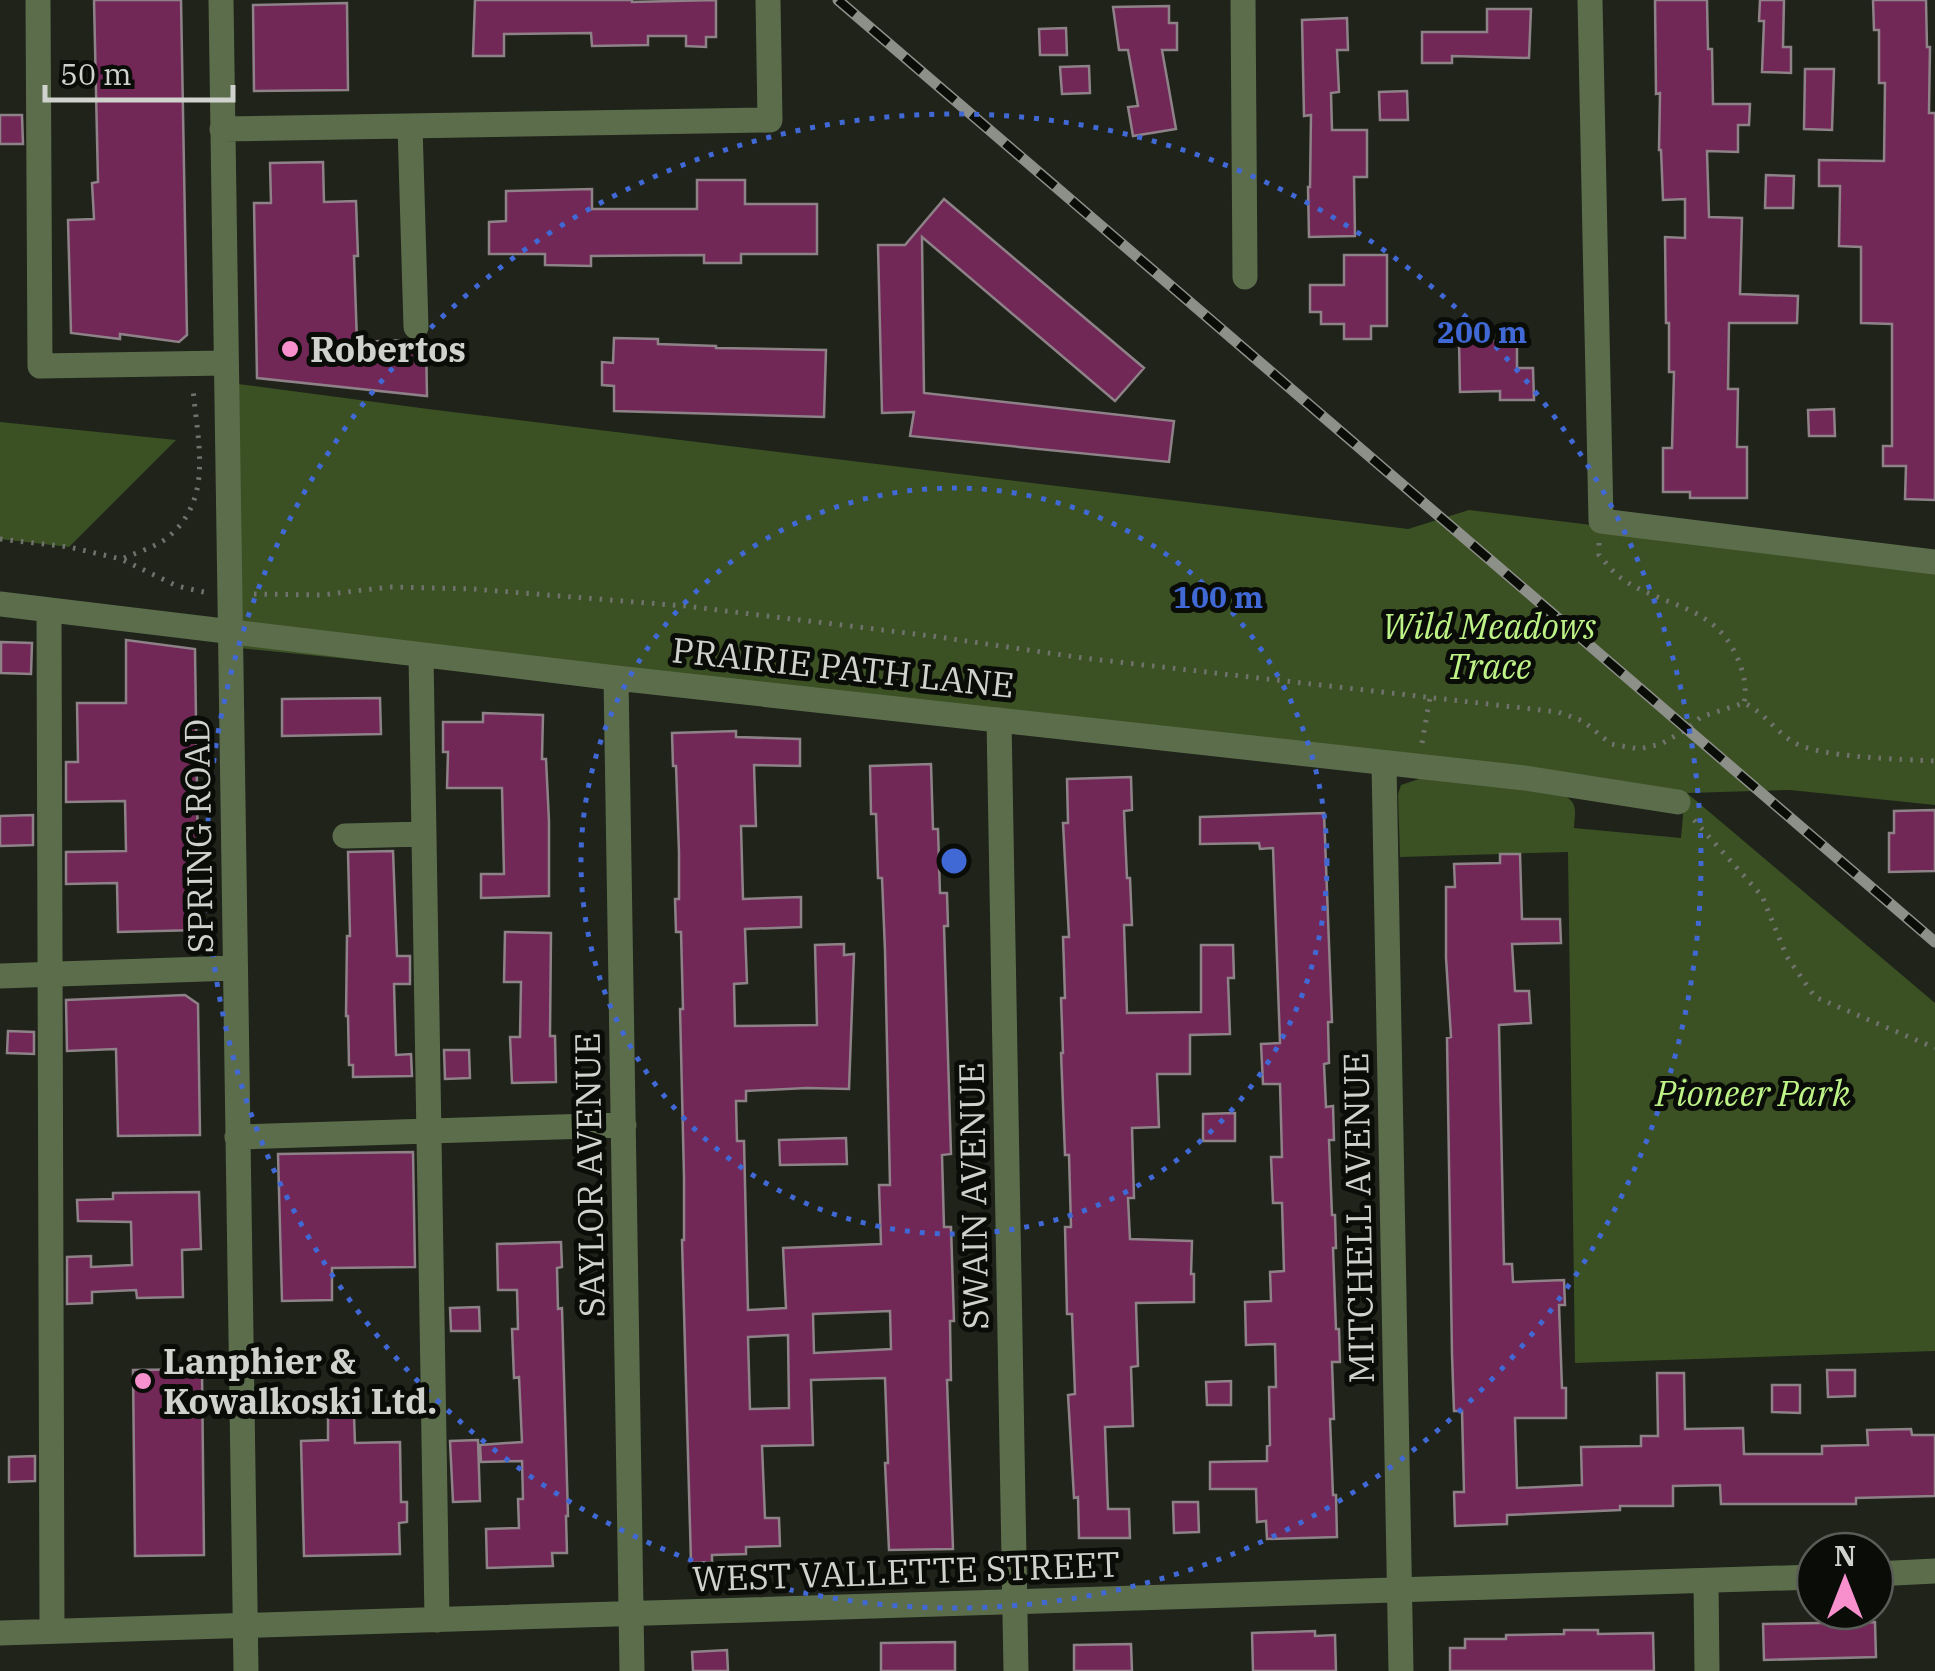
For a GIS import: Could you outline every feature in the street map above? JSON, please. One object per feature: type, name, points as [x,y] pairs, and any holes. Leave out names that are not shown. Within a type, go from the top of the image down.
[{"type":"street","points":[[38,0],[40,366],[226,364]]},
{"type":"street","name":"SPRING ROAD","points":[[220,0],[246,1671]]},
{"type":"street","points":[[222,129],[770,120],[768,0]]},
{"type":"street","points":[[1243,0],[1245,277]]},
{"type":"street","points":[[1590,0],[1601,520],[1935,562]]},
{"type":"street","points":[[410,126],[416,327]]},
{"type":"street","name":"PRAIRIE PATH LANE","points":[[0,604],[616,678],[1526,778],[1678,802]]},
{"type":"street","points":[[48,610],[52,1630]]},
{"type":"street","points":[[421,655],[437,1620]]},
{"type":"street","name":"SAYLOR AVENUE","points":[[616,678],[632,1671]]},
{"type":"street","name":"SWAIN AVENUE","points":[[999,720],[1016,1671]]},
{"type":"street","name":"MITCHELL AVENUE","points":[[1384,764],[1401,1671]]},
{"type":"street","points":[[345,836],[424,834]]},
{"type":"street","points":[[0,976],[234,968]]},
{"type":"street","points":[[237,1137],[624,1125]]},
{"type":"street","points":[[1895,1573],[1935,1571]]},
{"type":"street","name":"WEST VALLETTE STREET","points":[[0,1632],[1795,1577]]},
{"type":"street","points":[[1706,1582],[1707,1671]]},
{"type":"path","points":[[121,559],[165,540],[193,507],[200,481],[191,364]]},
{"type":"path","points":[[1601,520],[1598,556],[1620,578],[1713,622],[1732,644],[1742,667],[1744,704]]},
{"type":"path","points":[[0,539],[69,547],[121,559],[178,586],[216,595]]},
{"type":"path","points":[[249,595],[322,595],[390,587],[473,589],[685,606],[1083,658],[1558,712],[1583,721],[1611,744],[1639,750],[1662,744],[1701,717],[1744,704],[1761,712],[1774,728],[1796,744],[1820,752],[1935,762]]},
{"type":"path","points":[[1417,768],[1430,697]]},
{"type":"path","points":[[1678,802],[1762,896],[1786,957],[1815,997],[1935,1048]]},
{"type":"green space","name":"Wild Meadows Trace","points":[[238,384],[1408,529],[1469,510],[1935,567],[1935,805],[1790,790],[1687,793],[1935,1003],[1935,1351],[1575,1363],[1568,852],[1400,857],[1398,794],[1401,785],[1422,778],[1560,793],[1573,803],[1574,828],[1681,838],[1685,793],[239,648]]},
{"type":"green space","points":[[0,422],[176,440],[69,547],[0,539]]},
{"type":"building","points":[[94,0],[181,0],[187,335],[179,342],[120,334],[120,339],[71,333],[68,220],[94,219],[92,183],[98,182]]},
{"type":"building","points":[[475,0],[716,0],[716,37],[706,37],[706,47],[686,46],[686,36],[648,36],[648,45],[592,46],[591,33],[504,34],[504,56],[473,56]]},
{"type":"building","points":[[1655,0],[1707,0],[1713,104],[1750,104],[1749,125],[1738,125],[1738,152],[1707,151],[1709,217],[1742,218],[1740,294],[1798,296],[1797,323],[1729,323],[1728,389],[1738,389],[1737,447],[1747,447],[1747,498],[1690,498],[1690,492],[1663,492],[1663,448],[1672,448],[1674,372],[1669,372],[1665,237],[1685,238],[1685,199],[1663,200]]},
{"type":"building","points":[[1760,0],[1784,0],[1783,47],[1791,47],[1791,73],[1762,72],[1764,21],[1759,21]]},
{"type":"building","points":[[1873,0],[1926,0],[1929,113],[1935,113],[1935,500],[1905,499],[1906,466],[1883,466],[1883,446],[1892,446],[1892,324],[1861,323],[1861,247],[1839,246],[1840,186],[1819,186],[1819,160],[1884,161],[1885,83],[1879,83],[1879,30],[1874,30]]},
{"type":"building","points":[[347,3],[348,90],[254,91],[253,5]]},
{"type":"building","points":[[1169,6],[1169,23],[1177,23],[1177,50],[1162,50],[1176,129],[1133,136],[1128,107],[1138,106],[1128,50],[1119,50],[1113,7]]},
{"type":"building","points":[[1487,9],[1531,9],[1529,58],[1452,56],[1452,63],[1422,63],[1422,32],[1487,32]]},
{"type":"building","points":[[1347,18],[1348,50],[1337,50],[1339,92],[1331,93],[1332,130],[1367,130],[1367,177],[1354,177],[1355,236],[1309,237],[1311,115],[1304,116],[1302,20]]},
{"type":"building","points":[[1066,28],[1067,55],[1040,55],[1039,29]]},
{"type":"building","points":[[1089,66],[1090,93],[1062,94],[1060,67]]},
{"type":"building","points":[[1805,69],[1834,69],[1832,130],[1804,129]]},
{"type":"building","points":[[1407,91],[1408,120],[1380,120],[1379,92]]},
{"type":"building","points":[[0,115],[22,115],[23,144],[0,144]]},
{"type":"building","points":[[323,162],[324,202],[356,201],[357,342],[426,340],[427,396],[257,378],[254,203],[271,203],[270,163]]},
{"type":"building","points":[[1766,175],[1794,176],[1793,208],[1765,208]]},
{"type":"building","points":[[697,180],[745,180],[745,204],[817,204],[817,254],[741,254],[741,263],[704,263],[704,255],[591,256],[591,266],[545,265],[545,254],[489,254],[489,222],[506,221],[506,191],[592,189],[592,209],[697,209]]},
{"type":"building","points":[[944,199],[1144,368],[1115,401],[922,237],[924,393],[1174,421],[1169,462],[910,436],[914,412],[882,413],[878,245],[905,245]]},
{"type":"building","points":[[1344,255],[1387,255],[1387,326],[1371,326],[1371,339],[1344,339],[1344,324],[1321,324],[1321,312],[1310,312],[1310,285],[1344,285]]},
{"type":"building","points":[[614,338],[658,339],[658,344],[716,348],[826,350],[824,417],[614,411],[614,386],[602,385],[602,362],[613,363]]},
{"type":"building","points":[[1517,340],[1517,368],[1533,368],[1534,400],[1500,400],[1500,391],[1460,392],[1459,341]]},
{"type":"building","points":[[1834,409],[1835,436],[1809,436],[1808,410]]},
{"type":"building","points":[[126,640],[195,649],[199,930],[118,932],[117,883],[66,884],[66,852],[126,851],[125,801],[66,802],[66,762],[78,762],[77,703],[126,703]]},
{"type":"building","points":[[1,642],[32,643],[31,674],[1,673]]},
{"type":"building","points":[[380,698],[381,734],[282,736],[282,699]]},
{"type":"building","points":[[483,713],[543,715],[549,896],[481,898],[481,874],[504,874],[502,788],[447,788],[448,752],[443,752],[443,722],[483,722]]},
{"type":"building","points":[[736,731],[736,737],[800,739],[800,766],[754,765],[756,826],[741,826],[743,899],[801,897],[801,927],[745,929],[747,983],[734,984],[735,1026],[817,1025],[815,945],[844,944],[844,955],[854,954],[849,1089],[746,1091],[746,1101],[736,1101],[737,1141],[744,1141],[748,1310],[786,1308],[783,1248],[881,1244],[879,1185],[890,1185],[885,951],[870,766],[931,764],[933,829],[938,829],[940,893],[947,893],[948,926],[944,926],[951,1154],[942,1155],[944,1227],[951,1227],[954,1321],[950,1321],[951,1380],[947,1380],[953,1549],[889,1550],[885,1378],[811,1380],[813,1445],[762,1446],[765,1518],[779,1518],[780,1546],[746,1547],[746,1554],[712,1555],[712,1562],[691,1563],[682,1240],[683,1009],[681,932],[676,932],[679,852],[672,733]],"holes":[[[890,1311],[891,1349],[814,1353],[813,1314]],[[788,1335],[789,1408],[750,1409],[748,1337]]]},
{"type":"building","points":[[1131,777],[1132,810],[1124,811],[1132,925],[1124,925],[1127,1013],[1201,1012],[1201,945],[1233,945],[1234,978],[1228,978],[1230,1034],[1190,1035],[1190,1074],[1157,1074],[1159,1127],[1132,1128],[1134,1198],[1128,1198],[1130,1239],[1192,1241],[1194,1302],[1136,1303],[1138,1366],[1131,1367],[1133,1426],[1105,1427],[1108,1509],[1129,1509],[1130,1538],[1079,1538],[1068,1395],[1075,1394],[1072,1314],[1067,1314],[1065,1227],[1071,1227],[1061,1053],[1061,998],[1065,998],[1063,937],[1069,937],[1063,823],[1068,823],[1067,779]]},
{"type":"building","points":[[1935,810],[1935,871],[1889,872],[1889,833],[1894,833],[1894,811]]},
{"type":"building","points":[[1324,813],[1332,1022],[1328,1022],[1329,1063],[1324,1064],[1326,1107],[1333,1106],[1334,1140],[1329,1140],[1340,1362],[1332,1362],[1334,1419],[1330,1419],[1337,1537],[1267,1539],[1266,1521],[1257,1522],[1256,1489],[1210,1489],[1210,1462],[1267,1461],[1269,1387],[1276,1387],[1275,1344],[1246,1345],[1245,1302],[1271,1301],[1270,1272],[1284,1271],[1282,1203],[1273,1203],[1271,1157],[1282,1157],[1280,1084],[1263,1084],[1261,1044],[1280,1043],[1273,848],[1260,849],[1259,843],[1200,844],[1200,817]]},
{"type":"building","points":[[33,815],[33,845],[0,846],[0,816]]},
{"type":"building","points":[[393,851],[397,956],[410,956],[410,984],[394,984],[396,1055],[411,1054],[412,1076],[353,1077],[346,1016],[350,936],[348,852]]},
{"type":"building","points":[[1500,854],[1520,854],[1522,919],[1560,919],[1561,943],[1512,944],[1515,991],[1529,991],[1531,1023],[1499,1025],[1504,1264],[1512,1264],[1513,1282],[1564,1280],[1565,1305],[1559,1305],[1566,1418],[1515,1418],[1517,1488],[1582,1485],[1581,1447],[1641,1446],[1641,1436],[1658,1436],[1657,1373],[1684,1373],[1685,1429],[1743,1428],[1744,1454],[1822,1454],[1822,1446],[1868,1445],[1867,1430],[1911,1429],[1912,1435],[1935,1435],[1935,1496],[1856,1498],[1856,1504],[1721,1504],[1720,1485],[1673,1486],[1673,1506],[1507,1515],[1507,1524],[1455,1526],[1454,1492],[1464,1492],[1462,1411],[1454,1411],[1452,1355],[1447,1038],[1451,1037],[1446,887],[1455,887],[1454,864],[1500,863]]},
{"type":"building","points":[[505,932],[551,933],[550,1036],[555,1036],[556,1082],[512,1083],[510,1037],[520,1037],[521,982],[504,982]]},
{"type":"building","points":[[185,995],[198,1004],[200,1135],[118,1136],[116,1049],[67,1051],[66,1000]]},
{"type":"building","points":[[8,1031],[34,1032],[34,1054],[7,1053]]},
{"type":"building","points":[[444,1050],[469,1050],[470,1078],[445,1079]]},
{"type":"building","points":[[1235,1113],[1235,1141],[1203,1141],[1203,1114]]},
{"type":"building","points":[[846,1138],[847,1164],[780,1165],[779,1140]]},
{"type":"building","points":[[413,1152],[415,1267],[332,1268],[332,1300],[282,1301],[278,1154]]},
{"type":"building","points":[[199,1192],[201,1249],[182,1250],[183,1297],[137,1298],[136,1290],[92,1292],[92,1303],[67,1304],[67,1257],[91,1256],[91,1267],[132,1265],[131,1222],[78,1221],[77,1200],[113,1199],[113,1193]]},
{"type":"building","points":[[561,1242],[562,1267],[557,1268],[558,1309],[562,1308],[567,1553],[552,1553],[553,1566],[487,1568],[486,1529],[519,1528],[518,1499],[523,1499],[522,1461],[481,1462],[480,1445],[522,1442],[512,1329],[518,1329],[517,1290],[498,1290],[497,1244]]},
{"type":"building","points":[[479,1307],[480,1331],[451,1331],[450,1308]]},
{"type":"building","points":[[202,1369],[204,1555],[135,1556],[133,1370]]},
{"type":"building","points":[[1827,1370],[1855,1370],[1855,1396],[1828,1397]]},
{"type":"building","points":[[1231,1381],[1231,1405],[1207,1405],[1206,1382]]},
{"type":"building","points":[[1772,1385],[1800,1385],[1800,1413],[1772,1412]]},
{"type":"building","points":[[328,1416],[354,1416],[355,1443],[400,1442],[401,1502],[407,1502],[407,1522],[399,1523],[400,1554],[304,1556],[301,1441],[328,1440]]},
{"type":"building","points":[[478,1440],[480,1501],[453,1502],[450,1441]]},
{"type":"building","points":[[35,1456],[35,1481],[9,1482],[9,1457]]},
{"type":"building","points":[[1173,1502],[1198,1502],[1199,1532],[1174,1533]]},
{"type":"building","points":[[1795,1623],[1795,1631],[1875,1631],[1876,1657],[1764,1660],[1763,1624]]},
{"type":"building","points":[[1564,1630],[1653,1633],[1654,1671],[1450,1671],[1450,1648],[1465,1648],[1465,1639],[1564,1634]]},
{"type":"building","points":[[1315,1631],[1315,1636],[1335,1635],[1336,1671],[1253,1671],[1252,1633]]},
{"type":"building","points":[[955,1642],[955,1671],[881,1671],[881,1643]]},
{"type":"building","points":[[1131,1644],[1132,1671],[1074,1671],[1074,1645]]},
{"type":"building","points":[[727,1650],[728,1671],[693,1671],[692,1652]]},
{"type":"railway","points":[[838,0],[1935,942]]},
{"type":"place","name":"Robertos","points":[[290,349]]},
{"type":"place","name":"Lanphier & Kowalkoski Ltd.","points":[[143,1381]]},
{"type":"park label","name":"Pioneer Park","points":[[1753,1093]]}]
